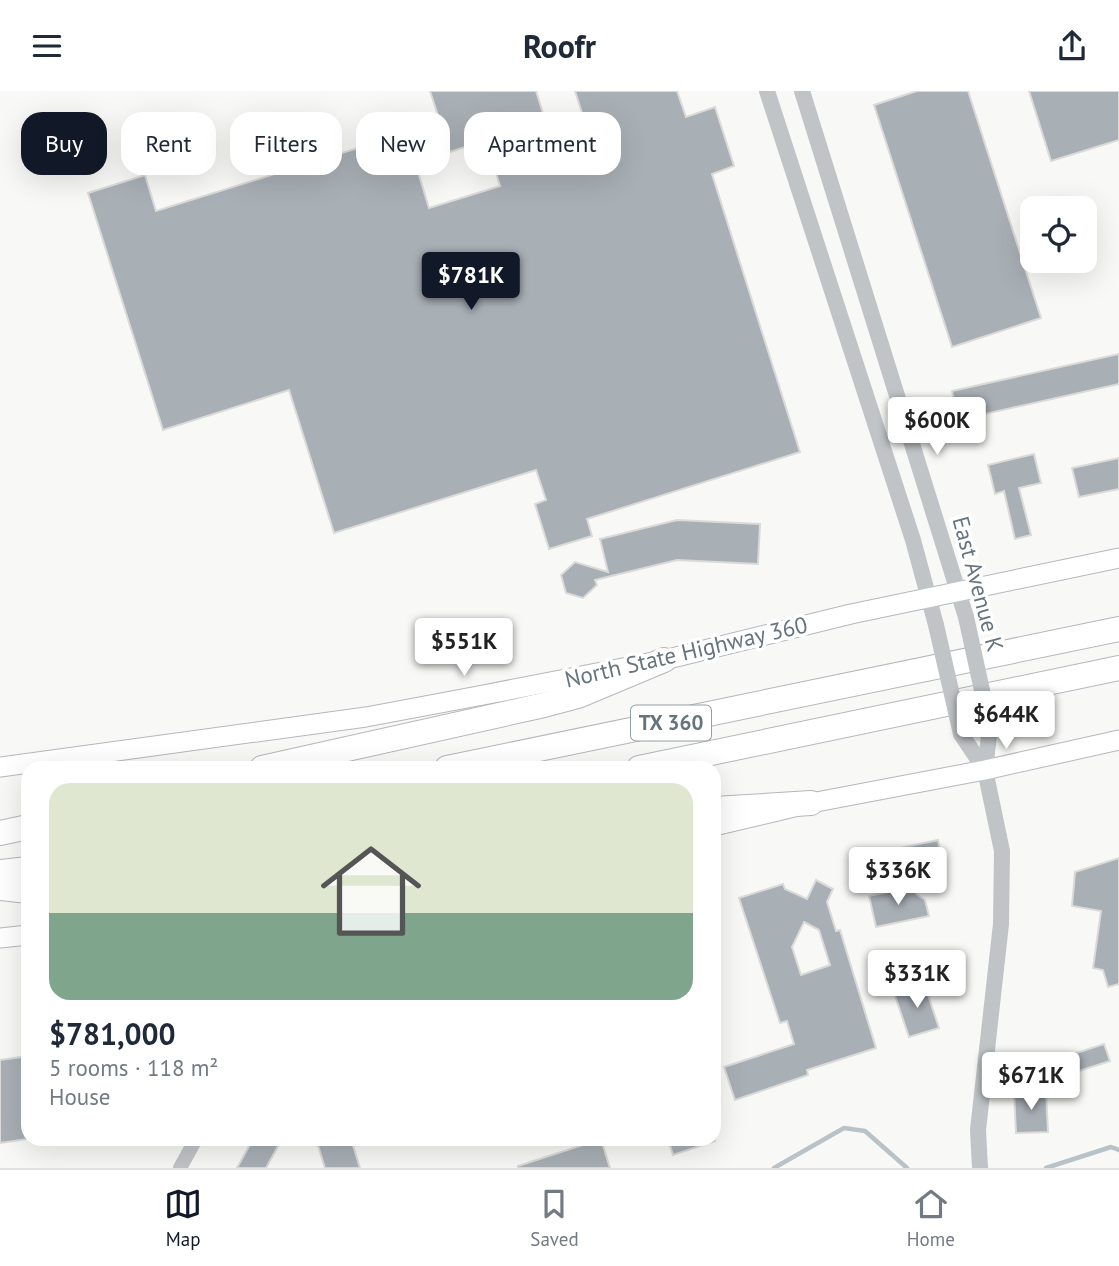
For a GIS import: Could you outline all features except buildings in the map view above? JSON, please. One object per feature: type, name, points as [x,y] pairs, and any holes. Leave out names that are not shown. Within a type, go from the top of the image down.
[{"type":"highway","name":"TX 360","points":[[481,761],[1119,629]]},
{"type":"highway","points":[[293,761],[578,696],[664,660]]},
{"type":"highway","name":"TX 360","points":[[673,761],[1119,668]]},
{"type":"highway","points":[[1046,683],[1119,686]]},
{"type":"highway","points":[[721,809],[811,803]]},
{"type":"highway","points":[[0,872],[21,870]]},
{"type":"highway","points":[[0,888],[21,890]]},
{"type":"main road","name":"North State Highway 360","points":[[44,761],[366,717],[664,660],[929,598],[1119,558]]},
{"type":"main road","points":[[721,825],[811,803],[985,771],[1119,740]]},
{"type":"main road","name":"North State Highway 360","points":[[0,767],[21,764]]},
{"type":"main road","points":[[0,938],[21,936]]},
{"type":"street","points":[[767,91],[888,460],[929,598],[961,734],[985,771],[1002,851],[1003,905],[978,1130],[979,1168]]},
{"type":"street","name":"East Avenue K","points":[[802,91],[966,617],[990,727],[985,771]]},
{"type":"street","points":[[888,460],[916,451]]},
{"type":"street","points":[[180,1168],[193,1146]]},
{"type":"waterway","points":[[774,1168],[844,1128],[865,1131],[907,1168]]},
{"type":"waterway","points":[[1046,1168],[1111,1147],[1119,1150]]}]
